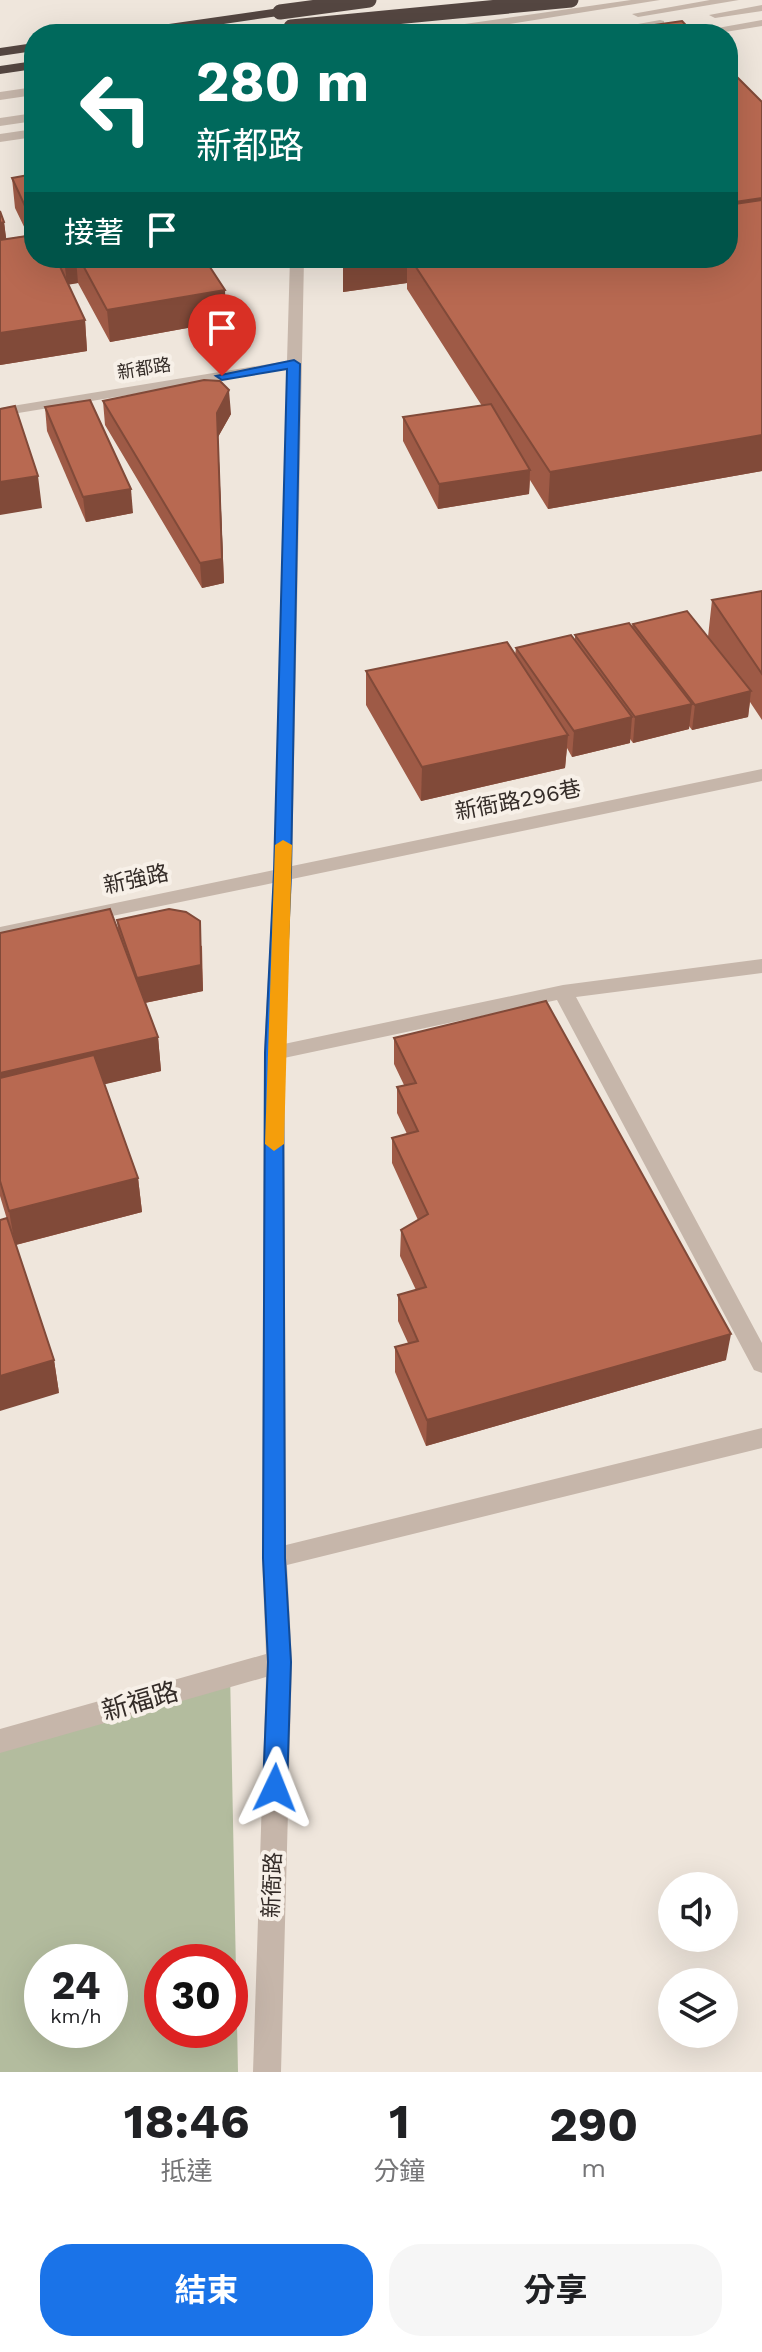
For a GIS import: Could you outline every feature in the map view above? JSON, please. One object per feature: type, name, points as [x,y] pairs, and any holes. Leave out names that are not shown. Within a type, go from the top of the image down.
[{"type":"highway","points":[[280,12],[340,0]]},
{"type":"highway","points":[[197,24],[369,0]]},
{"type":"highway","points":[[329,24],[483,0]]},
{"type":"highway","points":[[346,24],[571,0]]},
{"type":"highway","points":[[0,52],[24,48]]},
{"type":"highway","points":[[0,70],[24,66]]},
{"type":"street","points":[[297,24],[323,0]]},
{"type":"street","points":[[491,24],[654,0]]},
{"type":"street","points":[[571,24],[733,0]]},
{"type":"street","points":[[656,24],[762,8]]},
{"type":"street","points":[[738,27],[762,23]]},
{"type":"street","points":[[0,96],[24,92]]},
{"type":"street","points":[[0,109],[24,105]]},
{"type":"street","points":[[0,122],[24,118]]},
{"type":"street","points":[[0,138],[24,134]]},
{"type":"street","name":"新衙路","points":[[267,2072],[279,1662],[274,1558],[274,1053],[283,872],[297,268]]},
{"type":"street","name":"新都路","points":[[0,412],[294,364]]},
{"type":"street","name":"新衙路296巷","points":[[283,872],[762,775]]},
{"type":"street","name":"新強路","points":[[0,933],[283,872]]},
{"type":"street","points":[[274,1053],[563,992],[762,966]]},
{"type":"street","points":[[563,992],[762,1364]]},
{"type":"street","points":[[274,1558],[762,1438]]},
{"type":"street","name":"新福路","points":[[0,1741],[279,1662]]},
{"type":"green space","points":[[230,1671],[235,1944],[144,1944],[144,2048],[238,2048],[238,2072],[0,2072],[0,1741]]},
{"type":"building","points":[[738,78],[762,102],[762,198],[738,202]]},
{"type":"building","points":[[24,176],[24,204],[12,178]]},
{"type":"building","points":[[762,200],[762,435],[550,472],[417,268],[738,268],[738,204]]},
{"type":"building","points":[[24,236],[24,268],[61,268],[85,320],[0,333],[0,240]]},
{"type":"building","points":[[84,268],[211,268],[225,290],[107,310]]},
{"type":"building","points":[[204,380],[220,381],[229,390],[217,413],[222,559],[200,563],[103,401]]},
{"type":"building","points":[[90,400],[131,489],[83,497],[45,407]]},
{"type":"building","points":[[491,404],[530,470],[439,484],[403,417]]},
{"type":"building","points":[[15,406],[38,476],[0,482],[0,409]]},
{"type":"building","points":[[762,591],[762,674],[712,600]]},
{"type":"building","points":[[687,611],[751,691],[695,705],[633,624]]},
{"type":"building","points":[[629,623],[692,704],[635,717],[575,635]]},
{"type":"building","points":[[571,635],[632,717],[574,731],[516,648]]},
{"type":"building","points":[[507,642],[568,735],[422,767],[366,671]]},
{"type":"building","points":[[110,909],[158,1037],[0,1073],[0,933]]},
{"type":"building","points":[[169,909],[186,912],[200,921],[201,965],[137,978],[117,920]]},
{"type":"building","points":[[546,1001],[731,1334],[427,1420],[395,1347],[418,1341],[398,1295],[426,1287],[401,1230],[428,1214],[392,1138],[418,1131],[397,1087],[416,1083],[394,1038]]},
{"type":"building","points":[[94,1055],[138,1178],[9,1211],[0,1181],[0,1078]]},
{"type":"building","points":[[7,1218],[54,1360],[0,1376],[0,1220]]},
{"type":"slow traffic","points":[[274,1144],[274,1053],[283,845]]},
{"type":"route","points":[[222,376],[294,364],[283,872],[274,1053],[274,1558],[279,1662],[275,1788]]}]
